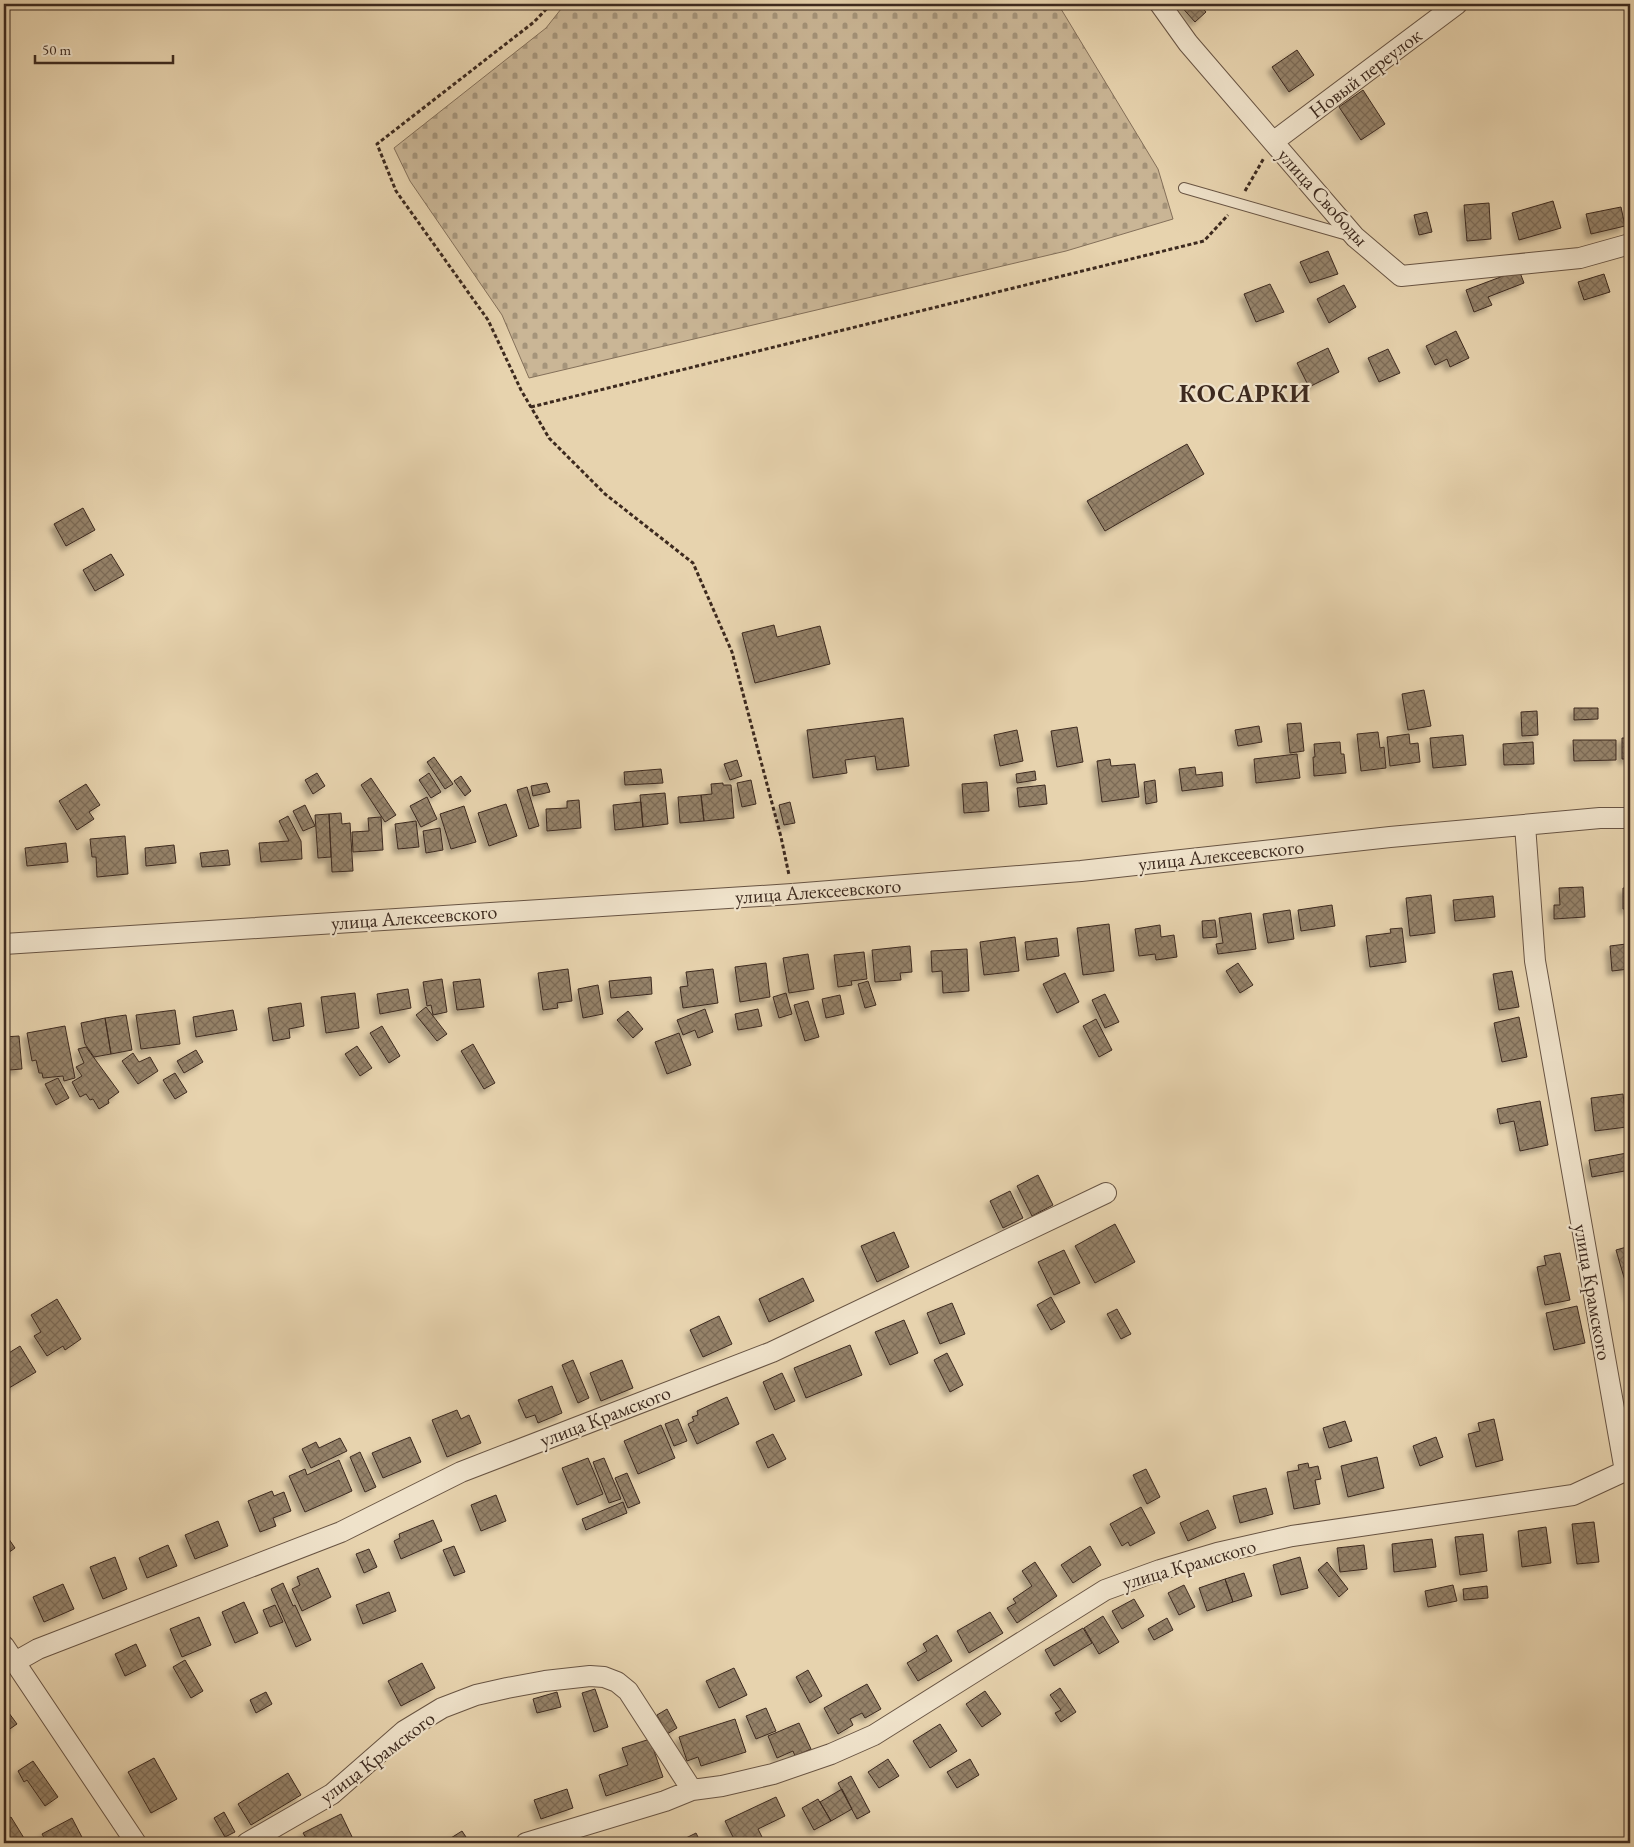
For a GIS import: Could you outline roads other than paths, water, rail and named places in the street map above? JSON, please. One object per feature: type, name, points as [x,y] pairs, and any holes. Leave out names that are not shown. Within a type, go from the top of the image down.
[{"type":"street","name":"улица Свободы","points":[[1160,4],[1188,43],[1355,237],[1401,276],[1580,258],[1630,244]]},
{"type":"street","name":"Новый переулок","points":[[1273,142],[1457,4]]},
{"type":"street","name":"улица Алексеевского","points":[[4,944],[792,894],[1080,871],[1390,837],[1600,818],[1630,818]]},
{"type":"street","name":"улица Крамского","points":[[247,1843],[332,1794],[404,1731],[442,1708],[476,1695],[545,1681],[590,1676],[604,1677],[617,1682],[628,1691],[692,1790],[722,1786],[773,1774],[831,1754],[874,1735],[1105,1590],[1151,1574],[1217,1553],[1292,1536],[1574,1495],[1627,1477],[1535,961],[1525,825]]},
{"type":"street","name":"улица Крамского","points":[[136,1843],[9,1654],[38,1649],[341,1532],[461,1472],[772,1352],[1106,1193]]},
{"type":"street","points":[[526,1843],[665,1801],[692,1790]]},
{"type":"lane","points":[[1184,188],[1355,237]]},
{"type":"district","name":"КОСАРКИ","points":[[1245,393]]}]
